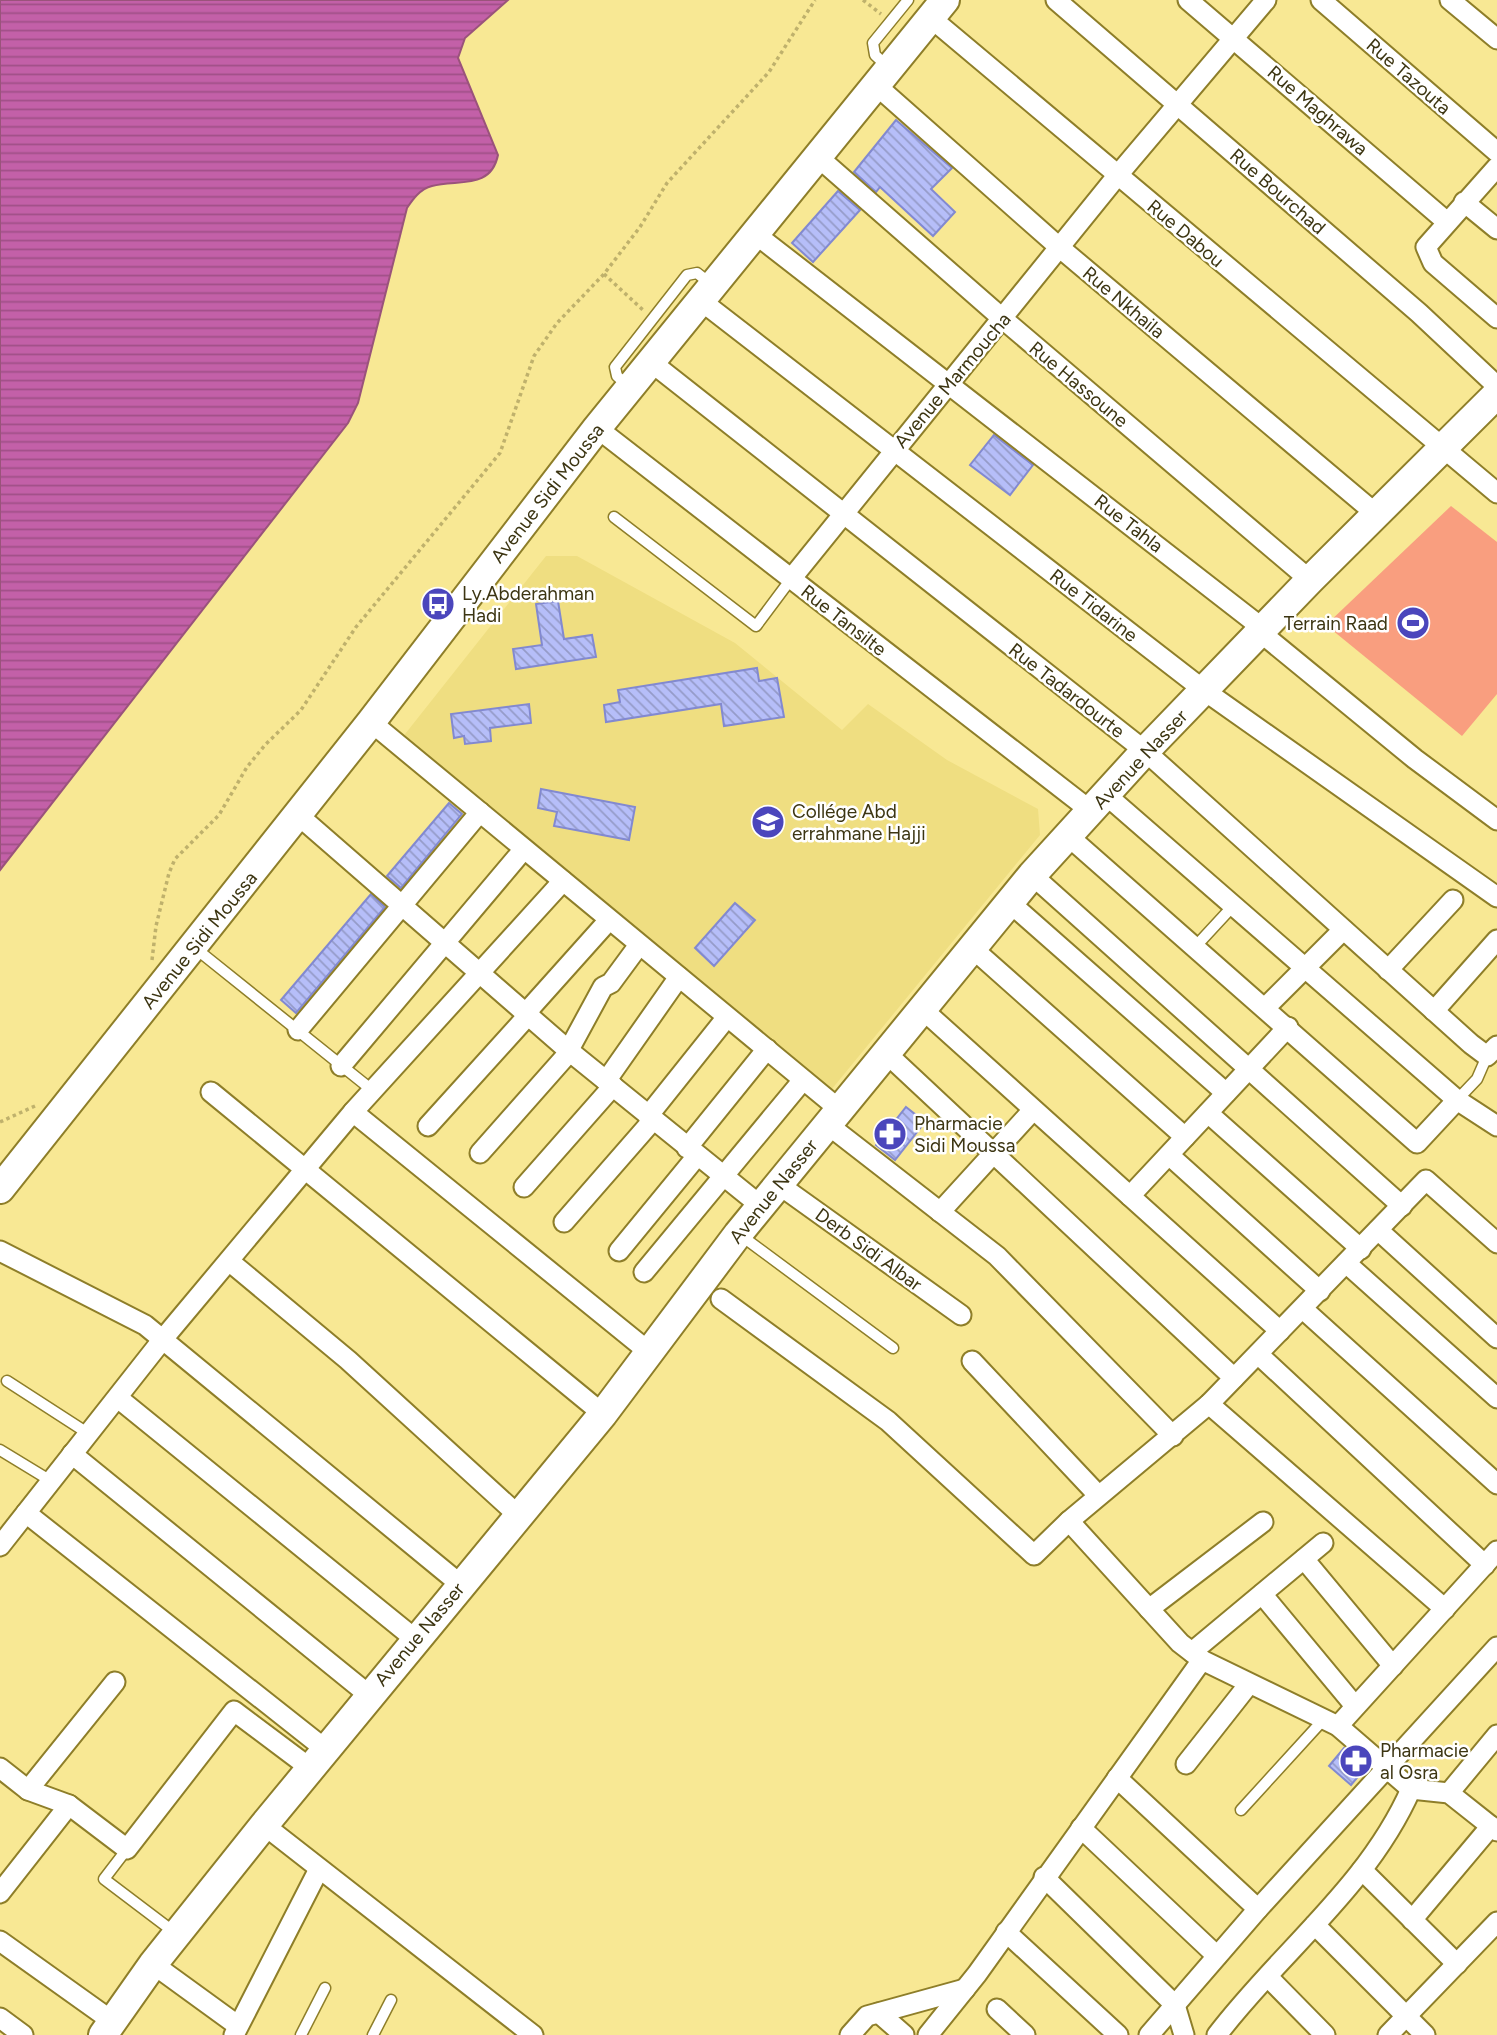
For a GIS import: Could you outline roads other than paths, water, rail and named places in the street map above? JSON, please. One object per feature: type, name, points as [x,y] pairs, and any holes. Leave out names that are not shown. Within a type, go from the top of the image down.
[{"type":"street","name":"Rue Bourchad","points":[[1055,0],[1419,313],[1497,386]]},
{"type":"street","name":"Rue Maghrawa","points":[[1188,0],[1447,222]]},
{"type":"street","name":"Avenue Marmoucha","points":[[791,579],[1117,176],[1266,0]]},
{"type":"street","name":"Rue Tazouta","points":[[1321,0],[1497,152]]},
{"type":"street","points":[[1450,0],[1497,40]]},
{"type":"street","name":"Avenue Sidi Moussa","points":[[0,1189],[74,1094],[157,977],[194,947],[597,428],[938,9]]},
{"type":"street","name":"Rue Dabou","points":[[938,9],[1117,176],[1497,493]]},
{"type":"street","name":"Rue Nkhaila","points":[[883,78],[1059,247],[1375,513]]},
{"type":"street","name":"Rue Hassoune","points":[[818,157],[1003,319],[1310,580]]},
{"type":"street","points":[[1497,166],[1426,247],[1433,263],[1497,318]]},
{"type":"street","points":[[1464,202],[1497,229]]},
{"type":"street","name":"Rue Tahla","points":[[754,233],[1252,620],[1260,632],[1497,820]]},
{"type":"street","name":"Rue Tidarine","points":[[706,292],[894,450],[1205,691],[1497,897]]},
{"type":"street","name":"Rue Tadardourte","points":[[650,362],[1145,751],[1434,1011],[1492,1051]]},
{"type":"street","name":"Avenue Nasser","points":[[108,2028],[153,1964],[264,1825],[460,1584],[603,1414],[649,1353],[713,1292],[738,1234],[1009,902],[1145,751],[1375,513],[1497,394]]},
{"type":"street","name":"Rue Tansilte","points":[[597,428],[791,579],[1098,803],[1233,906],[1457,1100],[1497,1126]]},
{"type":"street","points":[[371,722],[803,1080],[833,1117],[940,1212],[998,1256],[1173,1436]]},
{"type":"street","points":[[298,1030],[480,812]]},
{"type":"street","name":"Derb Sidi Albar","points":[[298,815],[568,1050],[723,1176],[770,1195],[961,1315]]},
{"type":"street","points":[[1067,835],[1417,1143],[1457,1100]]},
{"type":"street","points":[[341,1066],[524,849]]},
{"type":"street","points":[[1032,875],[1402,1206]]},
{"type":"street","points":[[0,1546],[163,1339],[353,1112],[563,881]]},
{"type":"street","points":[[1388,970],[1452,900]]},
{"type":"street","points":[[1009,902],[1226,1093]]},
{"type":"street","points":[[428,1126],[609,920]]},
{"type":"street","points":[[1265,1008],[1343,930]]},
{"type":"street","points":[[1434,1011],[1497,940]]},
{"type":"street","points":[[480,1153],[568,1050],[603,987],[611,983],[639,944]]},
{"type":"street","points":[[971,947],[1185,1137]]},
{"type":"street","points":[[524,1187],[610,1083],[679,977]]},
{"type":"street","points":[[921,1008],[1280,1332]]},
{"type":"street","points":[[564,1222],[651,1118],[727,1017]]},
{"type":"street","points":[[1130,1196],[1288,1027]]},
{"type":"street","points":[[619,1251],[767,1049]]},
{"type":"street","points":[[885,1052],[992,1155],[1234,1378]]},
{"type":"street","points":[[644,1272],[803,1080]]},
{"type":"street","points":[[211,1092],[603,1414]]},
{"type":"street","points":[[940,1212],[1033,1110]]},
{"type":"street","points":[[353,1112],[649,1353]]},
{"type":"street","points":[[1208,1113],[1361,1249]]},
{"type":"street","points":[[1168,1155],[1320,1291]]},
{"type":"street","points":[[713,1292],[888,1421],[1034,1555],[1098,1495],[1209,1404],[1426,1180],[1497,1243]]},
{"type":"street","points":[[1378,1230],[1497,1338]]},
{"type":"street","points":[[0,1251],[145,1325],[460,1584]]},
{"type":"street","points":[[229,1261],[348,1360],[519,1516]]},
{"type":"street","points":[[1346,1263],[1497,1398]]},
{"type":"street","points":[[1303,1309],[1497,1484]]},
{"type":"street","points":[[1258,1354],[1491,1558],[1355,1706],[1331,1722]]},
{"type":"street","points":[[972,1361],[1098,1495]]},
{"type":"street","points":[[118,1398],[415,1639]]},
{"type":"street","points":[[1209,1404],[1445,1609]]},
{"type":"street","points":[[72,1454],[369,1695]]},
{"type":"street","points":[[26,1513],[318,1758]]},
{"type":"street","points":[[1069,1521],[1149,1609],[1197,1656],[1249,1684],[1331,1722],[1411,1789],[1448,1793],[1494,1828],[1412,1920]]},
{"type":"street","points":[[1149,1609],[1263,1522]]},
{"type":"street","points":[[928,2035],[965,1989],[1081,1828],[1197,1656],[1262,1594],[1323,1543]]},
{"type":"street","points":[[1304,1559],[1393,1666]]},
{"type":"street","points":[[1262,1594],[1355,1706]]},
{"type":"street","points":[[1149,2035],[1258,1909],[1497,1647]]},
{"type":"street","points":[[28,1790],[115,1682]]},
{"type":"street","points":[[1186,1764],[1249,1684]]},
{"type":"street","points":[[0,1768],[28,1790],[69,1805],[127,1849],[234,1712],[318,1758]]},
{"type":"street","points":[[1448,1793],[1497,1735]]},
{"type":"street","points":[[1116,1778],[1258,1909]]},
{"type":"street","points":[[1222,2033],[1362,1870],[1400,1814],[1411,1789]]},
{"type":"street","points":[[0,1893],[69,1805]]},
{"type":"street","points":[[264,1825],[533,2035]]},
{"type":"street","points":[[1081,1828],[1217,1956]]},
{"type":"street","points":[[153,1964],[236,2030],[319,1869]]},
{"type":"street","points":[[1362,1870],[1457,1964]]},
{"type":"street","points":[[1044,1877],[1175,2005],[1184,2035]]},
{"type":"street","points":[[1388,2035],[1497,1922]]},
{"type":"street","points":[[1315,1925],[1425,2035]]},
{"type":"street","points":[[1006,1933],[1118,2035]]},
{"type":"street","points":[[0,1941],[108,2028]]},
{"type":"street","points":[[1268,1977],[1325,2035]]},
{"type":"street","points":[[850,2035],[867,2015],[965,1989]]},
{"type":"street","points":[[998,2010],[1025,2035]]},
{"type":"street","points":[[879,2013],[904,2035]]},
{"type":"street","points":[[0,2018],[23,2035]]},
{"type":"lane","points":[[883,78],[873,43],[908,0]]},
{"type":"lane","points":[[630,387],[617,376],[615,367],[687,275],[697,273],[706,292]]},
{"type":"lane","name":"Avenue Marmoucha","points":[[614,517],[757,626],[791,579]]},
{"type":"lane","points":[[1196,946],[1233,906]]},
{"type":"lane","points":[[194,947],[372,1090]]},
{"type":"lane","points":[[1457,1100],[1477,1079],[1492,1051]]},
{"type":"lane","points":[[738,1234],[892,1348]]},
{"type":"lane","points":[[7,1381],[89,1434]]},
{"type":"lane","points":[[0,1450],[51,1481]]},
{"type":"lane","points":[[1241,1810],[1331,1722]]},
{"type":"lane","points":[[127,1849],[104,1879],[177,1934]]},
{"type":"lane","points":[[301,2035],[325,1988]]},
{"type":"lane","points":[[373,2035],[391,2000]]},
{"type":"place","name":"Ly.Abderahman Hadi","points":[[438,604]]},
{"type":"place","name":"Terrain Raad","points":[[1413,623]]},
{"type":"place","name":"Collége Abd errahmane Hajji","points":[[768,822]]},
{"type":"place","name":"Pharmacie Sidi Moussa","points":[[890,1134]]},
{"type":"place","name":"Pharmacie al Osra","points":[[1356,1761]]}]
